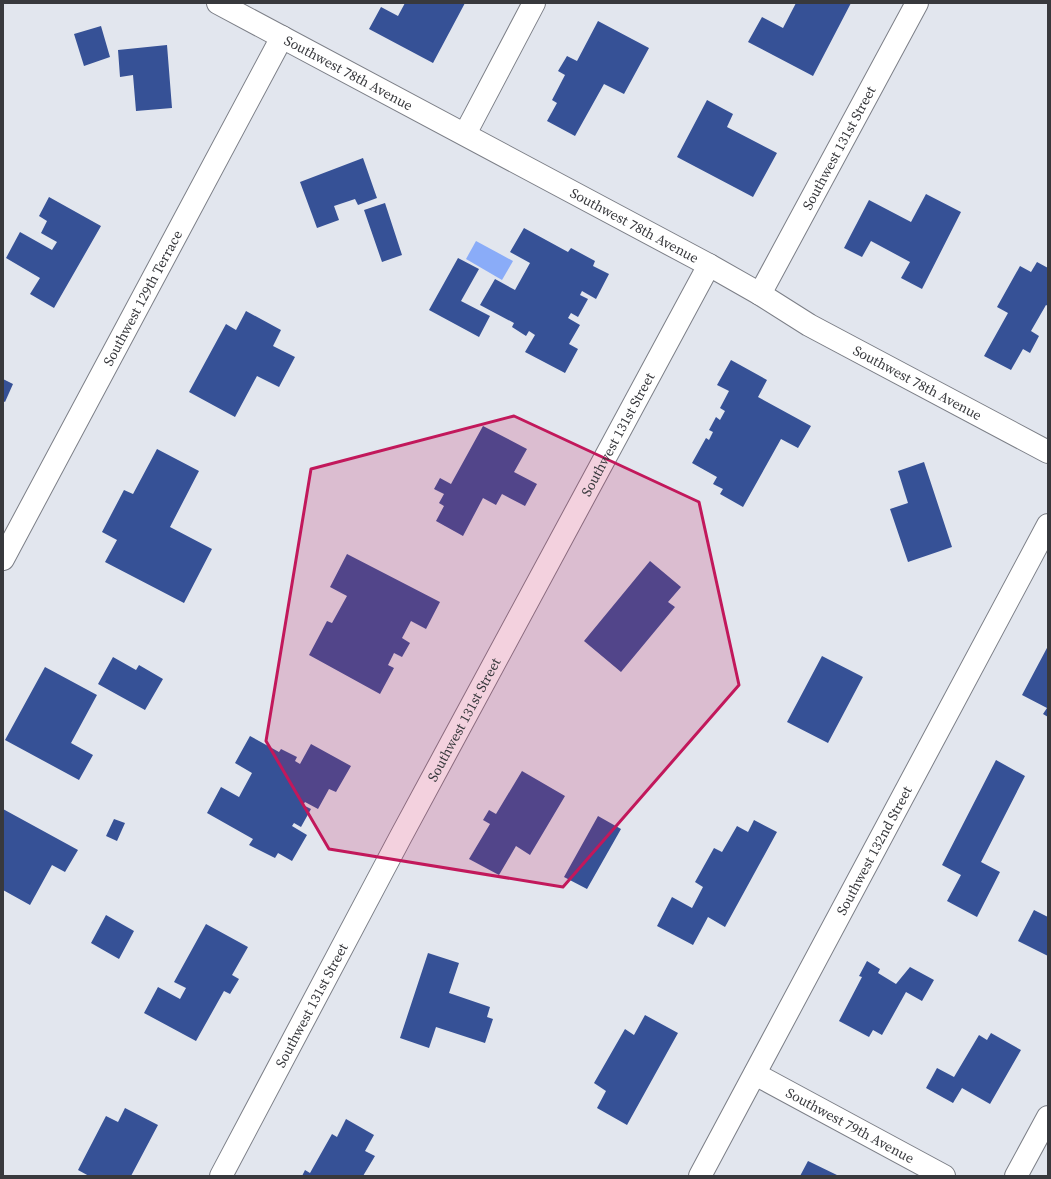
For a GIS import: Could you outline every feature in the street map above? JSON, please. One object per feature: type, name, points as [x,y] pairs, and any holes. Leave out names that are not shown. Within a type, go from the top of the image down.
[{"type":"street","name":"Southwest 78th Avenue","points":[[218,3],[709,265],[760,294],[809,325],[1048,452]]},
{"type":"street","points":[[465,134],[534,3]]},
{"type":"street","name":"Southwest 131st Street","points":[[760,294],[917,3]]},
{"type":"street","name":"Southwest 129th Terrace","points":[[3,559],[282,37]]},
{"type":"street","name":"Southwest 131st Street","points":[[221,1176],[400,838],[709,265]]},
{"type":"street","name":"Southwest 132nd Street","points":[[700,1176],[1048,525]]},
{"type":"street","name":"Southwest 79th Avenue","points":[[755,1074],[944,1176]]},
{"type":"street","points":[[1016,1176],[1048,1117]]},
{"type":"highlighted area","points":[[514,416],[699,502],[739,685],[563,887],[329,849],[266,741],[311,469]]},
{"type":"water","points":[[476,241],[513,261],[502,280],[466,259]]},
{"type":"building","points":[[405,3],[465,3],[433,63],[369,29],[381,7],[398,16]]},
{"type":"building","points":[[796,3],[851,3],[813,76],[748,42],[762,17],[783,28]]},
{"type":"building","points":[[598,21],[649,48],[624,94],[604,84],[575,136],[547,121],[557,103],[552,100],[565,75],[558,71],[567,56],[577,61]]},
{"type":"building","points":[[101,26],[110,57],[84,66],[74,34]]},
{"type":"building","points":[[167,45],[172,108],[136,111],[133,75],[120,77],[118,50]]},
{"type":"building","points":[[707,100],[733,114],[727,127],[777,153],[753,197],[677,157]]},
{"type":"building","points":[[363,158],[377,198],[358,205],[355,199],[334,206],[339,220],[317,228],[300,182]]},
{"type":"building","points":[[926,194],[961,212],[922,289],[901,278],[910,262],[871,241],[862,257],[844,248],[869,200],[911,222]]},
{"type":"building","points":[[49,197],[101,226],[54,308],[30,294],[40,278],[6,258],[20,232],[52,250],[57,242],[41,233],[47,221],[39,216]]},
{"type":"building","points":[[385,203],[402,255],[382,262],[364,210]]},
{"type":"building","points":[[524,228],[568,252],[571,248],[595,261],[593,266],[609,274],[596,299],[582,291],[580,295],[588,299],[578,317],[571,313],[568,318],[580,325],[569,344],[578,349],[565,373],[525,352],[535,335],[529,331],[526,336],[512,327],[514,323],[480,305],[495,279],[515,290],[530,263],[510,252]]},
{"type":"building","points":[[458,258],[479,269],[461,301],[490,316],[479,337],[429,310]]},
{"type":"building","points":[[1037,262],[1048,268],[1048,306],[1046,305],[1031,331],[1039,336],[1030,353],[1023,349],[1011,370],[984,356],[1008,313],[997,307],[1020,266],[1031,272]]},
{"type":"building","points":[[246,311],[281,330],[273,346],[295,357],[279,387],[257,376],[235,417],[189,392],[226,324],[236,330]]},
{"type":"building","points":[[731,360],[767,380],[758,397],[811,426],[798,448],[781,439],[743,507],[720,494],[723,489],[713,484],[717,477],[692,463],[706,438],[709,440],[713,432],[709,430],[716,417],[720,420],[725,411],[720,408],[729,391],[717,385]]},
{"type":"building","points":[[3,379],[13,384],[5,402],[3,401]]},
{"type":"building","points":[[483,426],[527,449],[514,472],[537,484],[525,506],[502,494],[496,505],[483,498],[463,536],[436,521],[444,506],[439,503],[444,494],[434,489],[440,478],[451,484]]},
{"type":"building","points":[[157,449],[199,471],[170,527],[212,549],[184,603],[105,562],[117,540],[102,532],[124,490],[133,494]]},
{"type":"building","points":[[924,462],[952,547],[908,562],[890,509],[908,503],[898,471]]},
{"type":"building","points":[[347,554],[440,602],[426,629],[411,621],[402,638],[410,643],[402,657],[394,653],[388,665],[394,668],[380,694],[309,655],[327,621],[332,623],[347,596],[330,587]]},
{"type":"building","points":[[650,561],[681,587],[668,602],[675,607],[621,672],[584,641]]},
{"type":"building","points":[[1048,646],[1048,717],[1043,714],[1047,708],[1022,695]]},
{"type":"building","points":[[822,656],[863,677],[828,743],[787,722]]},
{"type":"building","points":[[113,657],[136,670],[139,665],[163,679],[145,710],[98,684]]},
{"type":"building","points":[[45,667],[97,695],[71,743],[93,755],[79,780],[5,740]]},
{"type":"building","points":[[250,736],[279,752],[281,749],[297,757],[295,761],[300,764],[311,744],[351,766],[336,792],[329,789],[318,809],[305,802],[303,805],[311,809],[301,827],[294,823],[292,826],[307,835],[292,861],[278,853],[275,858],[249,845],[253,839],[207,813],[221,787],[239,797],[252,773],[235,763]]},
{"type":"building","points":[[996,760],[1025,776],[981,862],[1000,872],[977,917],[947,901],[961,875],[942,865]]},
{"type":"building","points":[[522,771],[565,796],[530,855],[516,846],[499,875],[469,859],[490,824],[483,820],[489,810],[496,814]]},
{"type":"building","points":[[3,809],[78,850],[65,872],[52,865],[30,905],[3,890]]},
{"type":"building","points":[[598,816],[621,829],[587,889],[564,877]]},
{"type":"building","points":[[114,819],[125,823],[117,841],[106,836]]},
{"type":"building","points":[[754,820],[777,832],[725,927],[708,917],[693,945],[657,926],[672,897],[692,908],[703,887],[695,882],[714,848],[722,852],[737,826],[748,832]]},
{"type":"building","points":[[1034,910],[1048,917],[1048,956],[1018,941]]},
{"type":"building","points":[[106,915],[134,931],[119,959],[91,943]]},
{"type":"building","points":[[206,924],[248,947],[232,975],[239,979],[230,994],[224,991],[196,1041],[144,1013],[158,987],[180,999],[186,988],[174,982]]},
{"type":"building","points":[[428,953],[459,963],[449,993],[490,1007],[487,1017],[493,1019],[485,1043],[436,1027],[429,1048],[400,1038]]},
{"type":"building","points":[[867,961],[880,969],[878,973],[896,984],[910,967],[934,980],[922,1001],[906,992],[882,1035],[873,1030],[869,1037],[839,1021],[862,977],[859,976]]},
{"type":"building","points":[[645,1015],[678,1033],[627,1125],[597,1108],[606,1091],[594,1083],[625,1029],[634,1035]]},
{"type":"building","points":[[991,1033],[1021,1050],[990,1104],[962,1088],[953,1103],[926,1088],[937,1068],[954,1077],[979,1035],[987,1040]]},
{"type":"building","points":[[125,1108],[158,1125],[131,1176],[89,1176],[78,1170],[106,1116],[118,1122]]},
{"type":"building","points":[[346,1119],[374,1135],[365,1151],[375,1156],[363,1176],[302,1176],[305,1170],[310,1173],[332,1134],[337,1137]]},
{"type":"building","points":[[808,1161],[839,1176],[800,1176]]}]
